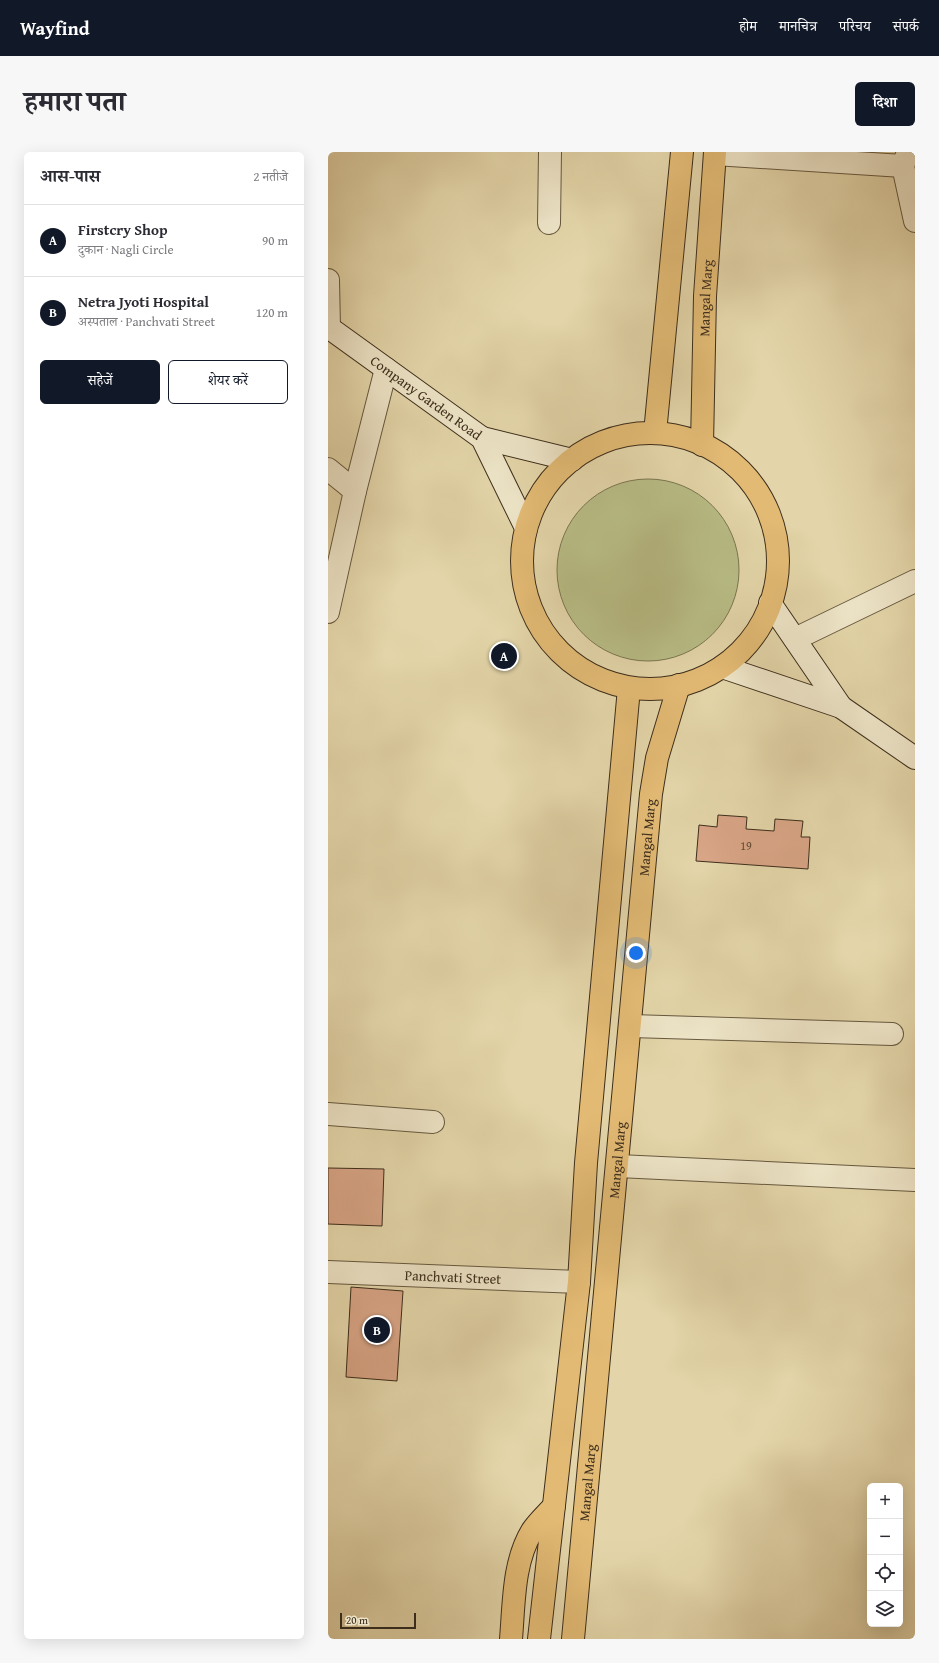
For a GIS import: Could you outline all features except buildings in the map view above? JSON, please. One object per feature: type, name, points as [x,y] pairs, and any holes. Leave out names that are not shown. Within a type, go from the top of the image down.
[{"type":"main road","points":[[655,433],[682,152]]},
{"type":"main road","name":"Mangal Marg","points":[[702,445],[705,296],[715,153]]},
{"type":"main road","points":[[655,433],[687,438],[716,451],[742,471],[761,497],[774,526],[778,558],[776,590],[763,619],[746,646],[722,667],[693,682],[661,689],[629,688],[598,678],[576,665],[548,639],[531,611],[522,580],[521,548],[529,516],[544,488],[565,464],[592,446],[623,435],[655,433]]},
{"type":"main road","name":"Mangal Marg","points":[[573,1639],[652,794],[658,758],[679,685]]},
{"type":"main road","points":[[539,1639],[579,1282],[586,1163],[629,688]]},
{"type":"main road","points":[[512,1639],[517,1579],[521,1558],[532,1532],[554,1506]]},
{"type":"street","points":[[549,223],[550,152]]},
{"type":"street","points":[[715,153],[905,159],[915,221]]},
{"type":"street","points":[[328,280],[328,328]]},
{"type":"street","name":"Company Garden Road","points":[[328,328],[482,438],[526,528]]},
{"type":"street","points":[[328,610],[355,491],[386,369]]},
{"type":"street","points":[[482,438],[572,460]]},
{"type":"street","points":[[328,469],[355,491]]},
{"type":"street","points":[[795,639],[915,581]]},
{"type":"street","points":[[770,603],[841,707]]},
{"type":"street","points":[[722,667],[841,707],[915,758]]},
{"type":"street","points":[[631,1026],[892,1034]]},
{"type":"street","points":[[328,1114],[432,1122]]},
{"type":"street","points":[[618,1166],[915,1180]]},
{"type":"street","name":"Panchvati Street","points":[[328,1272],[579,1282]]},
{"type":"green space","points":[[657,479],[666,480],[691,489],[713,505],[729,527],[738,552],[738,588],[729,613],[713,635],[691,651],[675,657],[657,661],[639,661],[630,660],[605,651],[590,641],[577,628],[567,613],[558,588],[557,561],[558,552],[567,527],[577,512],[590,499],[605,489],[630,480]]},
{"type":"place","name":"Firstcry Shop","points":[[504,656]]},
{"type":"place","name":"Netra Jyoti Hospital","points":[[377,1330]]}]
